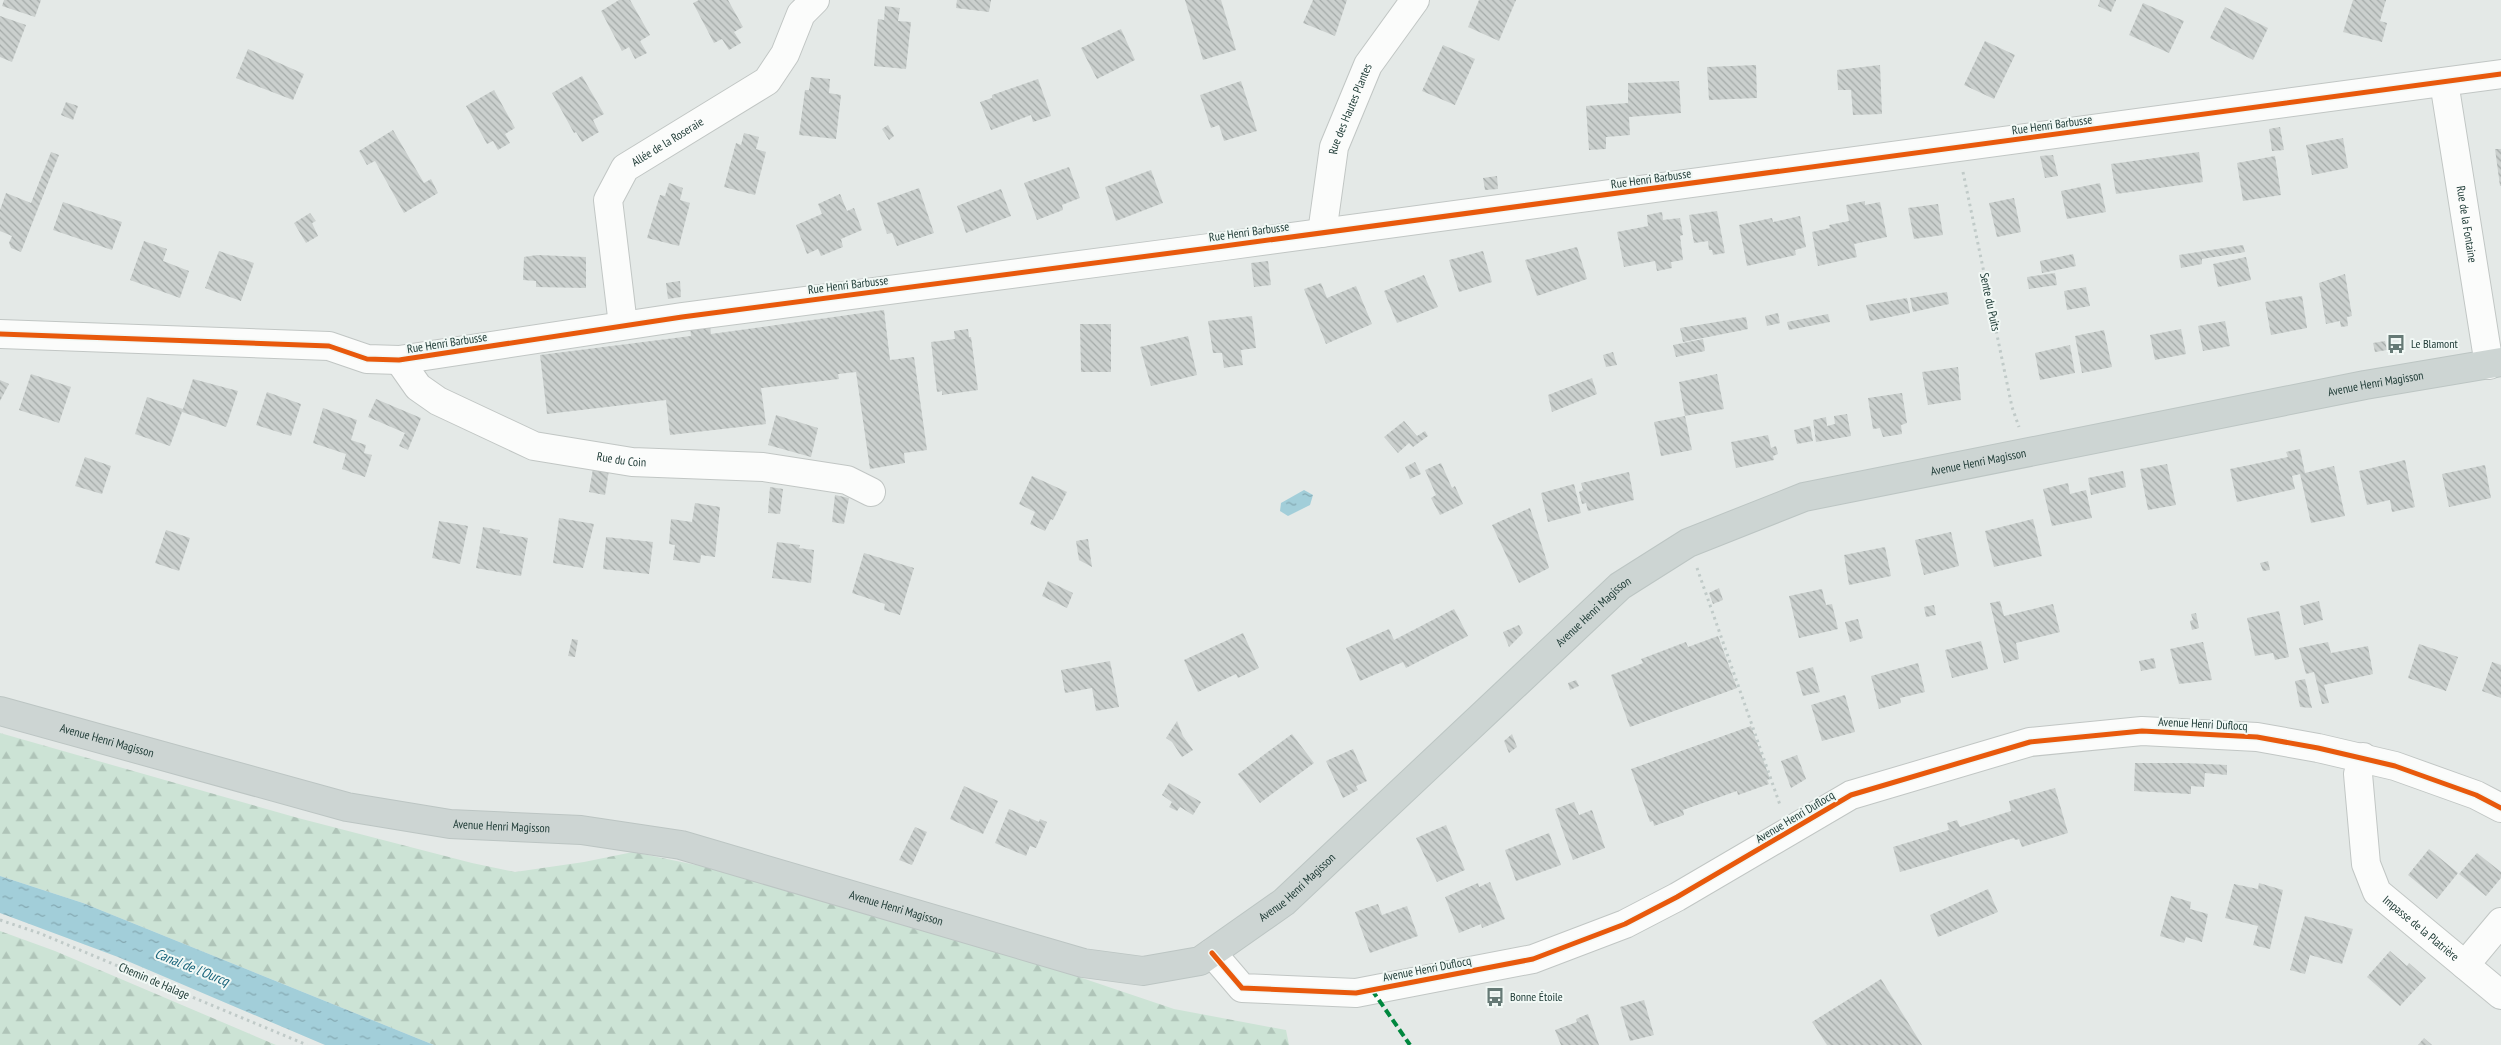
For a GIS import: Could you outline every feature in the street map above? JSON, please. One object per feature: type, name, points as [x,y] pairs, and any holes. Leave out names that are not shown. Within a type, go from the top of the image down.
[{"type":"main road","name":"Avenue Henri Magisson","points":[[0,711],[347,807],[450,824],[581,830],[681,846],[1083,963],[1142,971],[1200,961],[1284,902],[1620,586],[1688,542],[1804,497],[2029,454],[2365,385],[2495,364]]},
{"type":"street","name":"Allée de la Roseraie","points":[[623,325],[608,200],[625,168],[767,81],[786,54],[801,14],[815,0]]},
{"type":"street","name":"Rue des Hautes Plantes","points":[[1322,233],[1334,147],[1368,65],[1415,0]]},
{"type":"street","name":"Rue Henri Barbusse","points":[[0,334],[329,346],[367,359],[399,360],[623,325],[2501,74]]},
{"type":"street","name":"Rue de la Fontaine","points":[[2444,82],[2495,364]]},
{"type":"street","name":"Rue du Coin","points":[[399,360],[418,387],[438,400],[534,446],[632,462],[763,467],[847,480],[871,492]]},
{"type":"street","name":"Avenue Henri Duflocq","points":[[1212,952],[1242,988],[1356,993],[1533,959],[1625,924],[1677,897],[1852,795],[2030,742],[2142,731],[2257,737],[2362,757],[2440,781],[2476,795],[2501,808]]},
{"type":"street","name":"Impasse de la Platrière","points":[[2362,757],[2358,774],[2366,864],[2377,892],[2501,995]]},
{"type":"street","points":[[2465,965],[2501,922]]},
{"type":"path","points":[[1688,542],[1790,832]]},
{"type":"green space","points":[[0,733],[298,818],[472,863],[515,872],[584,862],[633,852],[730,872],[993,948],[1174,1009],[1286,1030],[1289,1045],[434,1045],[83,903],[0,876]]},
{"type":"green space","points":[[0,931],[55,951],[276,1045],[0,1045]]},
{"type":"water","points":[[1304,490],[1313,495],[1310,505],[1288,516],[1280,511],[1281,503]]},
{"type":"water","name":"Canal de l'Ourcq","points":[[0,876],[83,903],[434,1045],[325,1045],[118,957],[0,913]]},
{"type":"building","points":[[4,0],[41,0],[35,17],[2,6]]},
{"type":"building","points":[[619,0],[630,0],[650,35],[640,41],[647,53],[635,59],[629,47],[622,51],[601,11]]},
{"type":"building","points":[[699,0],[728,0],[743,27],[734,32],[741,43],[729,50],[722,39],[714,43],[693,3]]},
{"type":"building","points":[[957,0],[991,0],[989,12],[956,8]]},
{"type":"building","points":[[1185,0],[1221,0],[1236,50],[1203,60]]},
{"type":"building","points":[[1313,0],[1347,0],[1335,36],[1303,23]]},
{"type":"building","points":[[1479,0],[1516,0],[1499,41],[1468,27]]},
{"type":"building","points":[[2100,0],[2116,0],[2111,12],[2098,6]]},
{"type":"building","points":[[2353,0],[2386,0],[2380,21],[2387,23],[2382,42],[2343,32]]},
{"type":"building","points":[[2143,3],[2184,21],[2169,53],[2129,35]]},
{"type":"building","points":[[885,6],[900,8],[898,21],[911,22],[906,69],[874,66],[878,19],[884,20]]},
{"type":"building","points":[[2225,7],[2268,28],[2253,60],[2210,38]]},
{"type":"building","points":[[0,16],[26,25],[12,62],[0,57]]},
{"type":"building","points":[[1121,29],[1135,60],[1097,79],[1081,48]]},
{"type":"building","points":[[1985,41],[2015,55],[1994,99],[1964,85]]},
{"type":"building","points":[[1443,45],[1475,59],[1455,105],[1422,91]]},
{"type":"building","points":[[248,49],[304,74],[293,100],[236,78]]},
{"type":"building","points":[[1756,65],[1757,98],[1709,100],[1707,67]]},
{"type":"building","points":[[1880,65],[1882,114],[1853,115],[1851,90],[1838,90],[1837,70]]},
{"type":"building","points":[[582,76],[604,114],[593,120],[599,132],[582,142],[576,132],[574,133],[552,93]]},
{"type":"building","points":[[811,77],[830,79],[829,93],[841,95],[836,139],[799,135],[805,90],[809,90]]},
{"type":"building","points":[[1038,79],[1051,116],[1033,122],[1031,115],[991,130],[980,102],[992,98],[992,95]]},
{"type":"building","points":[[1241,81],[1257,131],[1224,141],[1219,125],[1211,128],[1200,95]]},
{"type":"building","points":[[1679,81],[1681,113],[1629,117],[1630,135],[1606,137],[1606,149],[1589,150],[1586,106],[1628,103],[1628,83]]},
{"type":"building","points":[[494,90],[515,128],[505,134],[510,143],[498,150],[493,141],[487,144],[466,106]]},
{"type":"building","points":[[66,102],[78,106],[73,120],[61,115]]},
{"type":"building","points":[[888,125],[894,136],[889,140],[882,129]]},
{"type":"building","points":[[2280,127],[2284,150],[2272,151],[2269,129]]},
{"type":"building","points":[[393,130],[424,183],[431,179],[438,193],[404,213],[375,161],[367,165],[359,151]]},
{"type":"building","points":[[744,133],[759,137],[756,149],[766,152],[755,195],[724,187],[736,143],[741,145]]},
{"type":"building","points":[[2343,138],[2348,168],[2312,175],[2306,145]]},
{"type":"building","points":[[2495,149],[2501,149],[2501,186],[2500,186]]},
{"type":"building","points":[[51,152],[59,155],[21,252],[11,248],[9,243],[12,236],[0,231],[0,210],[6,193],[31,203]]},
{"type":"building","points":[[2199,152],[2203,182],[2116,194],[2111,164]]},
{"type":"building","points":[[2053,155],[2058,176],[2045,178],[2040,156]]},
{"type":"building","points":[[2275,156],[2281,195],[2243,201],[2237,163]]},
{"type":"building","points":[[1069,167],[1080,198],[1062,205],[1063,210],[1037,220],[1024,183]]},
{"type":"building","points":[[1151,170],[1163,203],[1116,221],[1105,187]]},
{"type":"building","points":[[1497,176],[1498,189],[1485,190],[1483,178]]},
{"type":"building","points":[[669,183],[683,188],[680,200],[690,203],[679,246],[647,238],[660,195],[665,196]]},
{"type":"building","points":[[2100,183],[2106,212],[2067,219],[2061,191]]},
{"type":"building","points":[[919,188],[934,233],[897,246],[892,233],[887,234],[877,203]]},
{"type":"building","points":[[1001,189],[1011,216],[966,233],[957,206]]},
{"type":"building","points":[[840,194],[847,211],[854,208],[862,230],[841,239],[843,247],[821,256],[818,249],[807,254],[796,225],[822,214],[818,204]]},
{"type":"building","points":[[2014,198],[2021,232],[1997,237],[1989,203]]},
{"type":"building","points":[[1865,201],[1865,205],[1880,202],[1887,237],[1854,244],[1857,257],[1818,266],[1812,232],[1830,228],[1829,225],[1849,221],[1846,205]]},
{"type":"building","points":[[63,202],[122,222],[112,250],[53,230]]},
{"type":"building","points":[[1938,204],[1943,235],[1914,239],[1908,208]]},
{"type":"building","points":[[1717,211],[1725,253],[1713,255],[1712,250],[1709,250],[1708,241],[1694,243],[1689,215]]},
{"type":"building","points":[[1662,212],[1663,220],[1680,218],[1683,235],[1680,236],[1683,260],[1671,262],[1672,268],[1657,271],[1655,261],[1624,267],[1617,232],[1648,226],[1647,215]]},
{"type":"building","points":[[310,213],[316,221],[312,223],[318,236],[306,243],[294,223]]},
{"type":"building","points":[[1800,216],[1806,247],[1795,250],[1796,255],[1747,266],[1739,225],[1772,218],[1773,222]]},
{"type":"building","points":[[144,241],[167,249],[163,261],[189,271],[180,298],[130,280]]},
{"type":"building","points":[[2243,245],[2245,252],[2202,259],[2202,264],[2181,268],[2179,255]]},
{"type":"building","points":[[1577,247],[1587,279],[1537,296],[1525,260]]},
{"type":"building","points":[[219,251],[254,263],[241,301],[205,288]]},
{"type":"building","points":[[1483,251],[1492,282],[1459,292],[1449,260]]},
{"type":"building","points":[[2073,254],[2076,266],[2042,273],[2040,261]]},
{"type":"building","points":[[537,255],[586,257],[586,288],[536,287],[536,281],[523,280],[524,257]]},
{"type":"building","points":[[2246,257],[2251,280],[2218,287],[2213,264]]},
{"type":"building","points":[[1268,261],[1271,285],[1254,287],[1251,263]]},
{"type":"building","points":[[2055,273],[2057,285],[2029,289],[2027,277]]},
{"type":"building","points":[[2345,274],[2352,316],[2347,317],[2348,326],[2341,327],[2340,321],[2326,324],[2319,283]]},
{"type":"building","points":[[1424,275],[1438,307],[1397,323],[1384,291]]},
{"type":"building","points":[[680,281],[681,297],[668,299],[666,283]]},
{"type":"building","points":[[1321,283],[1327,298],[1356,286],[1372,324],[1326,344],[1304,289]]},
{"type":"building","points":[[2086,287],[2090,306],[2067,310],[2064,291]]},
{"type":"building","points":[[1947,292],[1949,304],[1913,312],[1910,298]]},
{"type":"building","points":[[2302,296],[2307,328],[2271,335],[2265,302]]},
{"type":"building","points":[[1907,298],[1910,313],[1870,321],[1866,305]]},
{"type":"building","points":[[884,310],[890,360],[914,357],[927,450],[904,453],[905,463],[870,469],[856,372],[838,374],[839,379],[761,388],[766,424],[670,435],[666,400],[547,414],[540,355],[691,336],[689,319],[709,317],[711,334]]},
{"type":"building","points":[[1778,313],[1780,323],[1767,326],[1765,316]]},
{"type":"building","points":[[1828,314],[1830,322],[1789,330],[1787,322]]},
{"type":"building","points":[[1252,316],[1256,348],[1241,350],[1243,365],[1224,368],[1222,353],[1213,353],[1208,321]]},
{"type":"building","points":[[1746,317],[1748,329],[1683,342],[1680,328]]},
{"type":"building","points":[[2225,321],[2230,346],[2203,351],[2198,326]]},
{"type":"building","points":[[1080,324],[1111,324],[1111,372],[1081,372]]},
{"type":"building","points":[[968,329],[969,337],[971,337],[978,390],[942,395],[942,391],[937,392],[931,342],[955,339],[954,331]]},
{"type":"building","points":[[2181,329],[2186,354],[2155,360],[2150,335]]},
{"type":"building","points":[[2104,330],[2112,367],[2082,373],[2075,336]]},
{"type":"building","points":[[1188,336],[1197,375],[1151,386],[1140,347]]},
{"type":"building","points":[[1703,339],[1705,351],[1676,357],[1673,345]]},
{"type":"building","points":[[2385,341],[2387,350],[2375,352],[2373,343]]},
{"type":"building","points":[[2070,345],[2075,373],[2040,380],[2035,353]]},
{"type":"building","points":[[1613,352],[1617,365],[1606,367],[1603,355]]},
{"type":"building","points":[[1958,367],[1961,400],[1928,405],[1922,372]]},
{"type":"building","points":[[31,374],[71,387],[59,423],[19,410]]},
{"type":"building","points":[[1717,374],[1724,409],[1685,416],[1679,382]]},
{"type":"building","points":[[1592,378],[1597,394],[1552,412],[1548,395]]},
{"type":"building","points":[[193,379],[238,391],[226,427],[182,412],[170,446],[135,434],[147,397],[183,409]]},
{"type":"building","points":[[0,380],[9,384],[0,401]]},
{"type":"building","points":[[267,392],[301,404],[291,436],[256,425]]},
{"type":"building","points":[[1902,393],[1907,423],[1901,425],[1902,434],[1883,437],[1880,428],[1873,429],[1868,398]]},
{"type":"building","points":[[376,399],[421,418],[408,450],[399,446],[405,433],[368,417]]},
{"type":"building","points":[[323,408],[357,420],[351,440],[366,445],[364,453],[372,455],[365,477],[342,469],[346,454],[313,443]]},
{"type":"building","points":[[1847,414],[1851,436],[1816,442],[1813,420],[1826,417],[1827,426],[1835,424],[1834,416]]},
{"type":"building","points":[[776,415],[818,428],[811,457],[768,445]]},
{"type":"building","points":[[1685,416],[1692,450],[1661,456],[1654,422]]},
{"type":"building","points":[[1404,421],[1417,436],[1425,431],[1428,436],[1413,447],[1409,443],[1398,453],[1384,437]]},
{"type":"building","points":[[1810,426],[1813,441],[1797,444],[1794,430]]},
{"type":"building","points":[[1768,435],[1771,448],[1776,446],[1778,454],[1773,456],[1774,460],[1736,468],[1731,442]]},
{"type":"building","points":[[2300,449],[2305,473],[2334,466],[2345,516],[2311,523],[2300,474],[2292,476],[2295,489],[2237,502],[2230,469],[2288,457],[2286,452]]},
{"type":"building","points":[[85,457],[111,466],[102,494],[75,486]]},
{"type":"building","points":[[2405,460],[2415,507],[2392,512],[2390,500],[2367,505],[2359,471]]},
{"type":"building","points":[[1415,462],[1421,474],[1410,479],[1405,467]]},
{"type":"building","points":[[594,463],[610,464],[605,495],[589,492]]},
{"type":"building","points":[[1441,463],[1452,488],[1455,486],[1463,504],[1440,515],[1431,498],[1436,495],[1425,470]]},
{"type":"building","points":[[2167,464],[2176,505],[2148,510],[2140,469]]},
{"type":"building","points":[[2485,465],[2491,498],[2449,507],[2442,474]]},
{"type":"building","points":[[2123,471],[2126,487],[2091,495],[2088,478]]},
{"type":"building","points":[[1629,472],[1634,500],[1588,511],[1586,503],[1582,504],[1579,492],[1583,490],[1581,483]]},
{"type":"building","points":[[1032,476],[1067,492],[1053,520],[1051,519],[1045,531],[1030,524],[1035,512],[1019,504]]},
{"type":"building","points":[[2068,483],[2070,494],[2086,490],[2092,518],[2052,526],[2043,489]]},
{"type":"building","points":[[1574,484],[1581,513],[1548,522],[1541,493]]},
{"type":"building","points":[[770,487],[783,489],[780,514],[768,513]]},
{"type":"building","points":[[835,495],[849,498],[844,524],[832,522]]},
{"type":"building","points":[[695,503],[720,507],[715,557],[701,555],[700,563],[673,560],[675,545],[669,544],[671,519],[692,522]]},
{"type":"building","points":[[1530,508],[1549,568],[1519,583],[1492,525]]},
{"type":"building","points":[[559,518],[594,524],[583,568],[553,563]]},
{"type":"building","points":[[2033,519],[2042,556],[1994,567],[1985,531]]},
{"type":"building","points":[[439,521],[468,526],[460,564],[432,558]]},
{"type":"building","points":[[483,527],[500,530],[499,533],[528,538],[521,576],[476,568]]},
{"type":"building","points":[[166,530],[190,538],[179,571],[155,563]]},
{"type":"building","points":[[1951,532],[1959,566],[1924,575],[1915,540]]},
{"type":"building","points":[[606,537],[653,542],[649,574],[603,569]]},
{"type":"building","points":[[1088,539],[1092,567],[1079,560],[1076,541]]},
{"type":"building","points":[[777,542],[800,545],[799,548],[814,550],[811,583],[772,578]]},
{"type":"building","points":[[1885,547],[1891,576],[1849,585],[1844,555]]},
{"type":"building","points":[[864,553],[914,568],[900,615],[884,610],[885,604],[852,593]]},
{"type":"building","points":[[2268,561],[2270,570],[2263,571],[2260,563]]},
{"type":"building","points":[[1048,581],[1073,593],[1067,608],[1042,596]]},
{"type":"building","points":[[1719,588],[1723,600],[1713,604],[1709,593]]},
{"type":"building","points":[[1822,589],[1826,605],[1832,604],[1838,629],[1799,638],[1789,596]]},
{"type":"building","points":[[2000,601],[2004,616],[2053,604],[2060,632],[2016,643],[2019,659],[2004,663],[1990,603]]},
{"type":"building","points":[[2319,601],[2323,620],[2304,625],[2300,606]]},
{"type":"building","points":[[1934,605],[1936,615],[1926,617],[1924,607]]},
{"type":"building","points":[[1454,609],[1468,636],[1406,668],[1403,662],[1360,681],[1346,648],[1389,629],[1394,640]]},
{"type":"building","points":[[2279,611],[2289,657],[2275,660],[2273,653],[2255,656],[2247,618]]},
{"type":"building","points":[[2196,613],[2199,628],[2192,630],[2190,621],[2193,620],[2191,614]]},
{"type":"building","points":[[1858,619],[1863,638],[1850,642],[1845,622]]},
{"type":"building","points":[[1519,625],[1523,633],[1509,647],[1503,632]]},
{"type":"building","points":[[1243,633],[1259,668],[1238,678],[1236,674],[1198,692],[1184,660]]},
{"type":"building","points":[[1718,636],[1737,688],[1630,727],[1611,675],[1643,663],[1641,659],[1686,642],[1688,647]]},
{"type":"building","points":[[572,639],[578,640],[575,657],[568,656]]},
{"type":"building","points":[[1981,641],[1988,669],[1952,678],[1945,650]]},
{"type":"building","points":[[2203,642],[2212,680],[2179,684],[2170,649]]},
{"type":"building","points":[[2328,642],[2331,653],[2368,646],[2373,674],[2324,685],[2329,703],[2322,704],[2314,672],[2306,674],[2299,648]]},
{"type":"building","points":[[2419,644],[2458,657],[2446,691],[2408,678]]},
{"type":"building","points":[[2154,658],[2156,668],[2141,671],[2139,661]]},
{"type":"building","points":[[1110,661],[1119,707],[1096,711],[1092,688],[1065,693],[1061,670]]},
{"type":"building","points":[[2492,662],[2501,665],[2501,698],[2482,691]]},
{"type":"building","points":[[1918,663],[1925,692],[1900,698],[1901,703],[1879,709],[1871,676]]},
{"type":"building","points":[[1813,667],[1820,692],[1803,696],[1796,672]]},
{"type":"building","points":[[2305,679],[2312,708],[2300,707],[2295,681]]},
{"type":"building","points":[[1576,680],[1579,686],[1570,690],[1568,683]]},
{"type":"building","points":[[1845,695],[1855,732],[1822,741],[1811,705]]},
{"type":"building","points":[[1177,721],[1183,736],[1193,750],[1182,757],[1172,742],[1166,738]]},
{"type":"building","points":[[1751,726],[1770,779],[1767,780],[1769,784],[1738,795],[1737,791],[1683,810],[1684,815],[1654,826],[1653,821],[1650,822],[1631,769]]},
{"type":"building","points":[[1292,734],[1314,763],[1260,803],[1238,774]]},
{"type":"building","points":[[1512,734],[1517,747],[1509,753],[1504,741]]},
{"type":"building","points":[[1353,749],[1367,781],[1356,786],[1358,790],[1343,798],[1326,761]]},
{"type":"building","points":[[1797,755],[1806,779],[1791,788],[1781,761]]},
{"type":"building","points":[[2135,763],[2227,765],[2227,775],[2205,773],[2204,787],[2191,786],[2191,794],[2134,791]]},
{"type":"building","points":[[1169,783],[1201,802],[1193,815],[1180,807],[1177,811],[1169,807],[1172,802],[1162,795]]},
{"type":"building","points":[[964,786],[998,801],[983,834],[950,819]]},
{"type":"building","points":[[2055,788],[2068,833],[2022,847],[2019,839],[2015,840],[2014,838],[1900,872],[1893,847],[1949,830],[1947,823],[1957,820],[1960,827],[2011,811],[2009,801]]},
{"type":"building","points":[[1574,802],[1579,815],[1592,810],[1605,848],[1573,860],[1555,809]]},
{"type":"building","points":[[1009,809],[1039,822],[1040,819],[1047,822],[1036,848],[1030,846],[1026,856],[995,843]]},
{"type":"building","points":[[1446,825],[1465,870],[1437,882],[1416,838]]},
{"type":"building","points":[[915,827],[927,832],[912,865],[899,860]]},
{"type":"building","points":[[1549,833],[1561,865],[1516,881],[1505,850]]},
{"type":"building","points":[[2429,849],[2458,873],[2437,899],[2408,875]]},
{"type":"building","points":[[2477,853],[2501,872],[2501,878],[2486,896],[2459,874]]},
{"type":"building","points":[[1490,882],[1505,919],[1482,928],[1481,924],[1459,933],[1445,897],[1478,883],[1479,887]]},
{"type":"building","points":[[2259,883],[2283,890],[2270,949],[2253,945],[2258,926],[2225,918],[2234,884],[2258,889]]},
{"type":"building","points":[[1988,889],[1998,912],[1938,937],[1930,915]]},
{"type":"building","points":[[2171,896],[2191,902],[2190,909],[2208,914],[2202,942],[2186,937],[2184,943],[2160,936]]},
{"type":"building","points":[[1378,904],[1382,915],[1407,906],[1418,936],[1370,953],[1355,912]]},
{"type":"building","points":[[2305,916],[2353,929],[2342,964],[2310,955],[2305,974],[2290,970]]},
{"type":"building","points":[[2390,951],[2407,966],[2409,963],[2426,978],[2400,1006],[2367,977]]},
{"type":"building","points":[[1881,979],[1922,1045],[1827,1045],[1812,1022]]},
{"type":"building","points":[[1644,1000],[1654,1035],[1630,1041],[1620,1007]]},
{"type":"building","points":[[1588,1014],[1599,1045],[1561,1045],[1555,1030],[1577,1022],[1576,1019]]},
{"type":"building","points":[[2424,1038],[2432,1045],[2418,1045]]},
{"type":"marked path","points":[[1372,990],[1410,1045]]},
{"type":"cycle path","points":[[0,334],[329,346],[367,359],[399,360],[682,317],[2501,74]]},
{"type":"cycle path","points":[[1212,953],[1242,988],[1356,993],[1533,959],[1625,924],[1677,897],[1851,795],[2030,742],[2142,731],[2257,737],[2318,748],[2395,766],[2476,795],[2501,808]]},
{"type":"place","name":"Le Blamont","points":[[2396,344]]},
{"type":"place","name":"Bonne Étoile","points":[[1495,997]]}]
